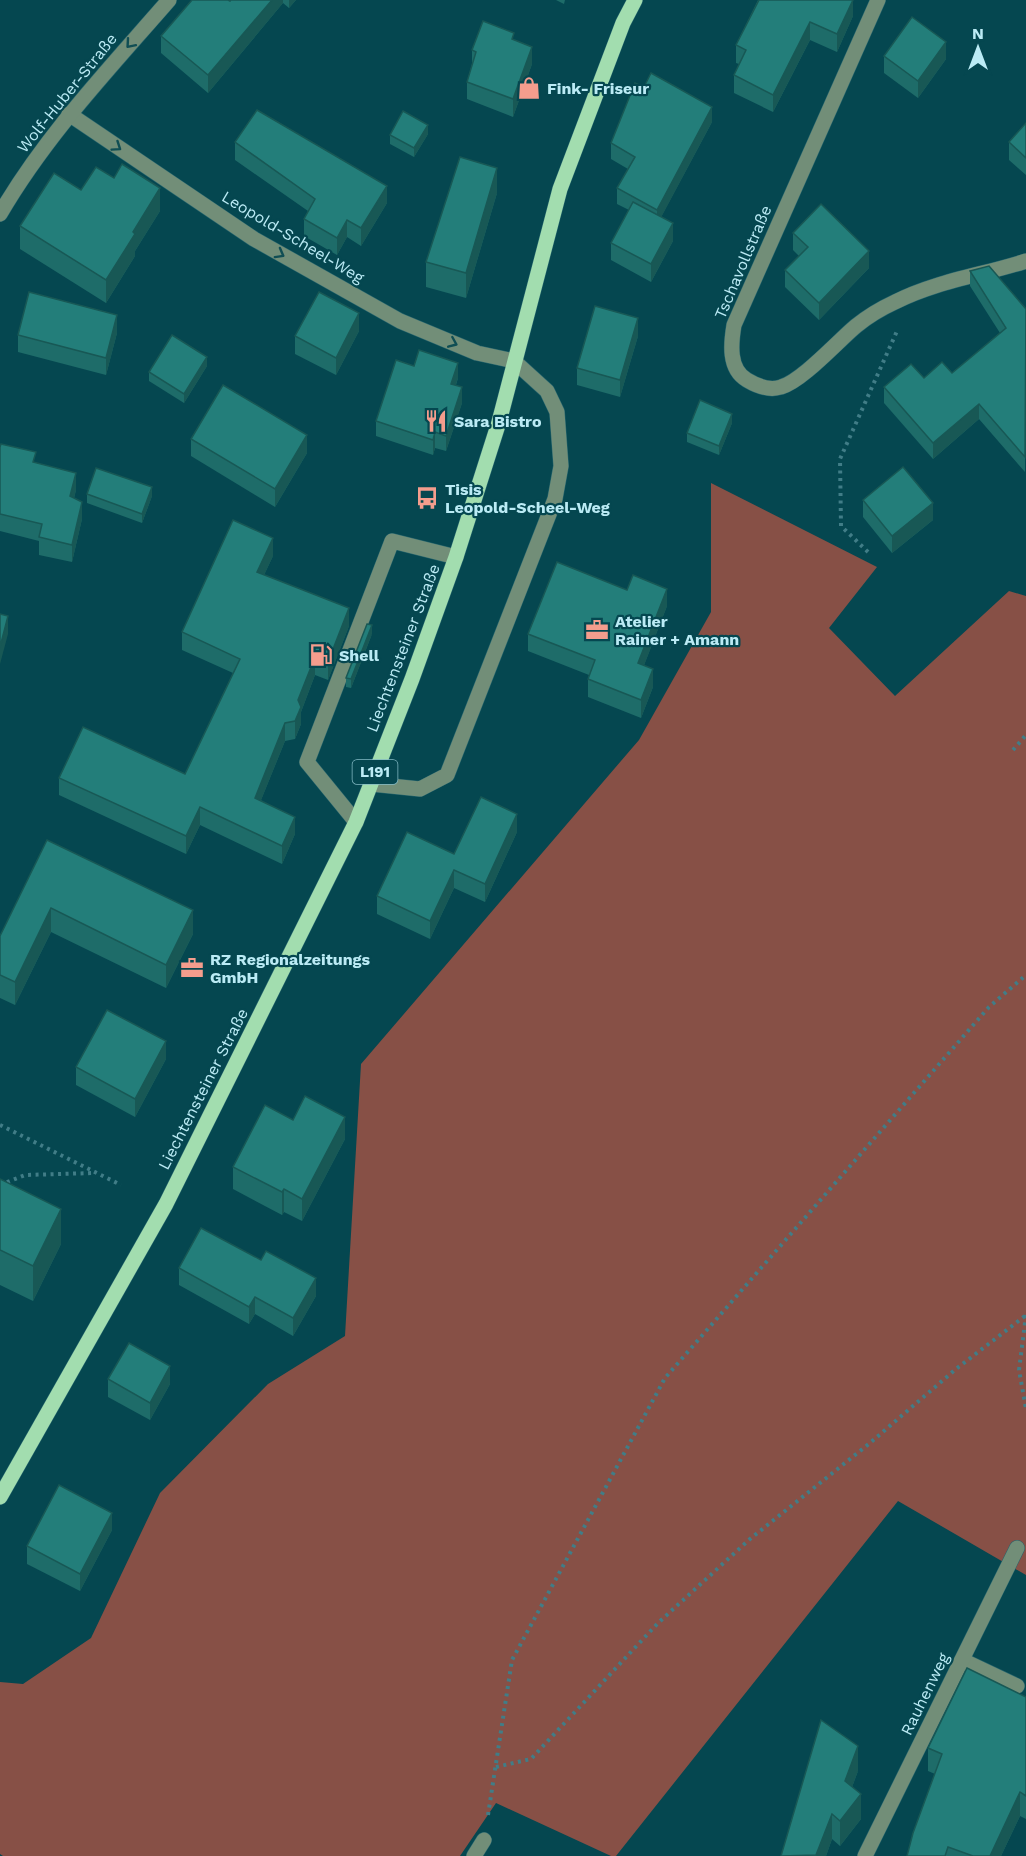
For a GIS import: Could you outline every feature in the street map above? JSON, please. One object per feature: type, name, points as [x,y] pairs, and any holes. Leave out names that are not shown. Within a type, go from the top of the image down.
[{"type":"main road","name":"Liechtensteiner Straße","points":[[0,1497],[166,1204],[356,822],[456,557],[499,422],[560,189],[623,23],[635,0]]},
{"type":"street","name":"Wolf-Huber-Straße","points":[[0,214],[19,182],[69,114],[169,0]]},
{"type":"street","name":"Tschavollstraße","points":[[878,0],[734,326],[731,344],[733,363],[743,378],[763,388],[781,387],[796,379],[857,324],[905,298],[960,278],[1000,270],[1026,261]]},
{"type":"street","name":"Leopold-Scheel-Weg","points":[[69,114],[254,239],[400,321],[477,353],[514,362]]},
{"type":"street","points":[[371,784],[420,789],[447,775],[555,499],[561,466],[557,412],[547,391],[514,362]]},
{"type":"street","points":[[356,822],[307,762],[392,542],[456,557]]},
{"type":"street","name":"Rauhenweg","points":[[865,1856],[1017,1548]]},
{"type":"street","points":[[962,1660],[1017,1686]]},
{"type":"street","points":[[474,1856],[484,1840]]},
{"type":"path","points":[[868,552],[841,526],[840,459],[860,410],[896,336],[905,298]]},
{"type":"path","points":[[1013,750],[1026,735]]},
{"type":"path","points":[[484,1840],[512,1660],[665,1378],[989,1007],[1026,975]]},
{"type":"path","points":[[0,1126],[121,1185]]},
{"type":"path","points":[[0,1185],[25,1175],[95,1173]]},
{"type":"path","points":[[496,1767],[531,1759],[658,1623],[741,1547],[870,1443],[956,1369],[1026,1316]]},
{"type":"path","points":[[1026,1316],[1019,1370],[1026,1409]]},
{"type":"shaded area","points":[[711,483],[877,567],[829,628],[895,696],[1009,591],[1026,596],[1026,1575],[898,1501],[616,1856],[611,1856],[496,1803],[460,1856],[3,1856],[0,1854],[0,1682],[23,1684],[91,1638],[160,1493],[268,1384],[345,1336],[361,1064],[639,740],[711,612]]},
{"type":"building","points":[[192,0],[272,0],[208,75],[161,36]]},
{"type":"building","points":[[759,0],[853,0],[837,34],[810,22],[773,95],[734,75],[746,50],[736,45]]},
{"type":"building","points":[[912,17],[946,42],[918,81],[884,56]]},
{"type":"building","points":[[483,21],[514,33],[512,39],[532,47],[513,99],[467,82],[476,52],[472,50]]},
{"type":"building","points":[[651,73],[712,107],[657,210],[617,188],[635,157],[611,143],[635,83],[644,87]]},
{"type":"building","points":[[257,110],[387,186],[361,228],[347,220],[337,238],[304,219],[315,199],[235,142]]},
{"type":"building","points":[[403,111],[428,125],[414,148],[390,135]]},
{"type":"building","points":[[1026,123],[1026,158],[1009,142]]},
{"type":"building","points":[[460,157],[497,168],[466,273],[426,262]]},
{"type":"building","points":[[122,164],[160,188],[106,280],[20,226],[54,173],[81,190],[96,167],[114,178]]},
{"type":"building","points":[[633,202],[673,223],[651,264],[611,243]]},
{"type":"building","points":[[821,204],[869,251],[819,303],[785,270],[808,247],[793,233]]},
{"type":"building","points":[[989,266],[1026,309],[1025,457],[979,404],[933,443],[884,387],[911,364],[924,378],[942,362],[952,373],[1006,328],[970,271]]},
{"type":"building","points":[[29,292],[117,315],[106,358],[18,335]]},
{"type":"building","points":[[319,292],[359,313],[336,358],[295,336]]},
{"type":"building","points":[[595,306],[638,318],[620,380],[577,368]]},
{"type":"building","points":[[172,335],[207,357],[184,394],[149,372]]},
{"type":"building","points":[[419,350],[458,363],[451,384],[462,387],[446,436],[435,432],[433,440],[376,421],[396,360],[414,366]]},
{"type":"building","points":[[223,385],[307,435],[275,489],[191,439]]},
{"type":"building","points":[[700,400],[732,414],[719,446],[687,433]]},
{"type":"building","points":[[1,444],[36,452],[33,462],[76,473],[70,496],[82,502],[72,545],[39,537],[42,524],[0,514]]},
{"type":"building","points":[[903,467],[933,503],[892,536],[863,500]]},
{"type":"building","points":[[96,468],[152,487],[142,514],[87,494]]},
{"type":"building","points":[[233,520],[273,538],[257,572],[349,608],[328,662],[315,657],[298,700],[301,707],[295,721],[285,723],[255,798],[295,817],[282,846],[200,807],[186,836],[59,778],[83,727],[185,774],[240,659],[182,632]]},
{"type":"building","name":"Atelier Rainer + Amann","points":[[557,562],[627,590],[633,575],[667,589],[638,663],[653,669],[641,700],[588,679],[595,660],[528,634]]},
{"type":"building","points":[[0,614],[8,616],[0,647]]},
{"type":"building","points":[[367,624],[372,625],[351,679],[346,678]]},
{"type":"building","points":[[481,797],[517,814],[485,884],[454,870],[430,921],[377,896],[407,832],[454,854]]},
{"type":"building","points":[[47,840],[193,910],[166,965],[51,908],[15,982],[0,975],[0,936]]},
{"type":"building","points":[[107,1010],[166,1041],[135,1099],[76,1067]]},
{"type":"building","points":[[305,1096],[345,1117],[302,1199],[284,1189],[282,1192],[233,1167],[265,1105],[293,1120]]},
{"type":"building","points":[[0,1179],[61,1209],[33,1266],[0,1250]]},
{"type":"building","points":[[201,1228],[261,1260],[266,1251],[316,1278],[293,1318],[255,1297],[249,1307],[179,1268]]},
{"type":"building","points":[[129,1343],[170,1366],[150,1403],[108,1379]]},
{"type":"building","points":[[59,1485],[112,1513],[80,1574],[27,1546]]},
{"type":"building","points":[[967,1668],[1026,1697],[1026,1796],[1020,1792],[990,1856],[973,1856],[948,1847],[945,1856],[907,1856],[942,1754],[928,1748]]},
{"type":"building","points":[[821,1720],[858,1746],[845,1781],[861,1794],[840,1821],[832,1814],[816,1855],[781,1856]]},
{"type":"place","name":"Fink- Friseur","points":[[529,88]]},
{"type":"place","name":"Sara Bistro","points":[[436,421]]},
{"type":"place","name":"Tisis Leopold-Scheel-Weg","points":[[427,498]]},
{"type":"place","name":"Atelier Rainer + Amann","points":[[597,630]]},
{"type":"place","name":"Shell","points":[[321,655]]},
{"type":"place","name":"RZ Regionalzeitungs GmbH","points":[[192,968]]}]
